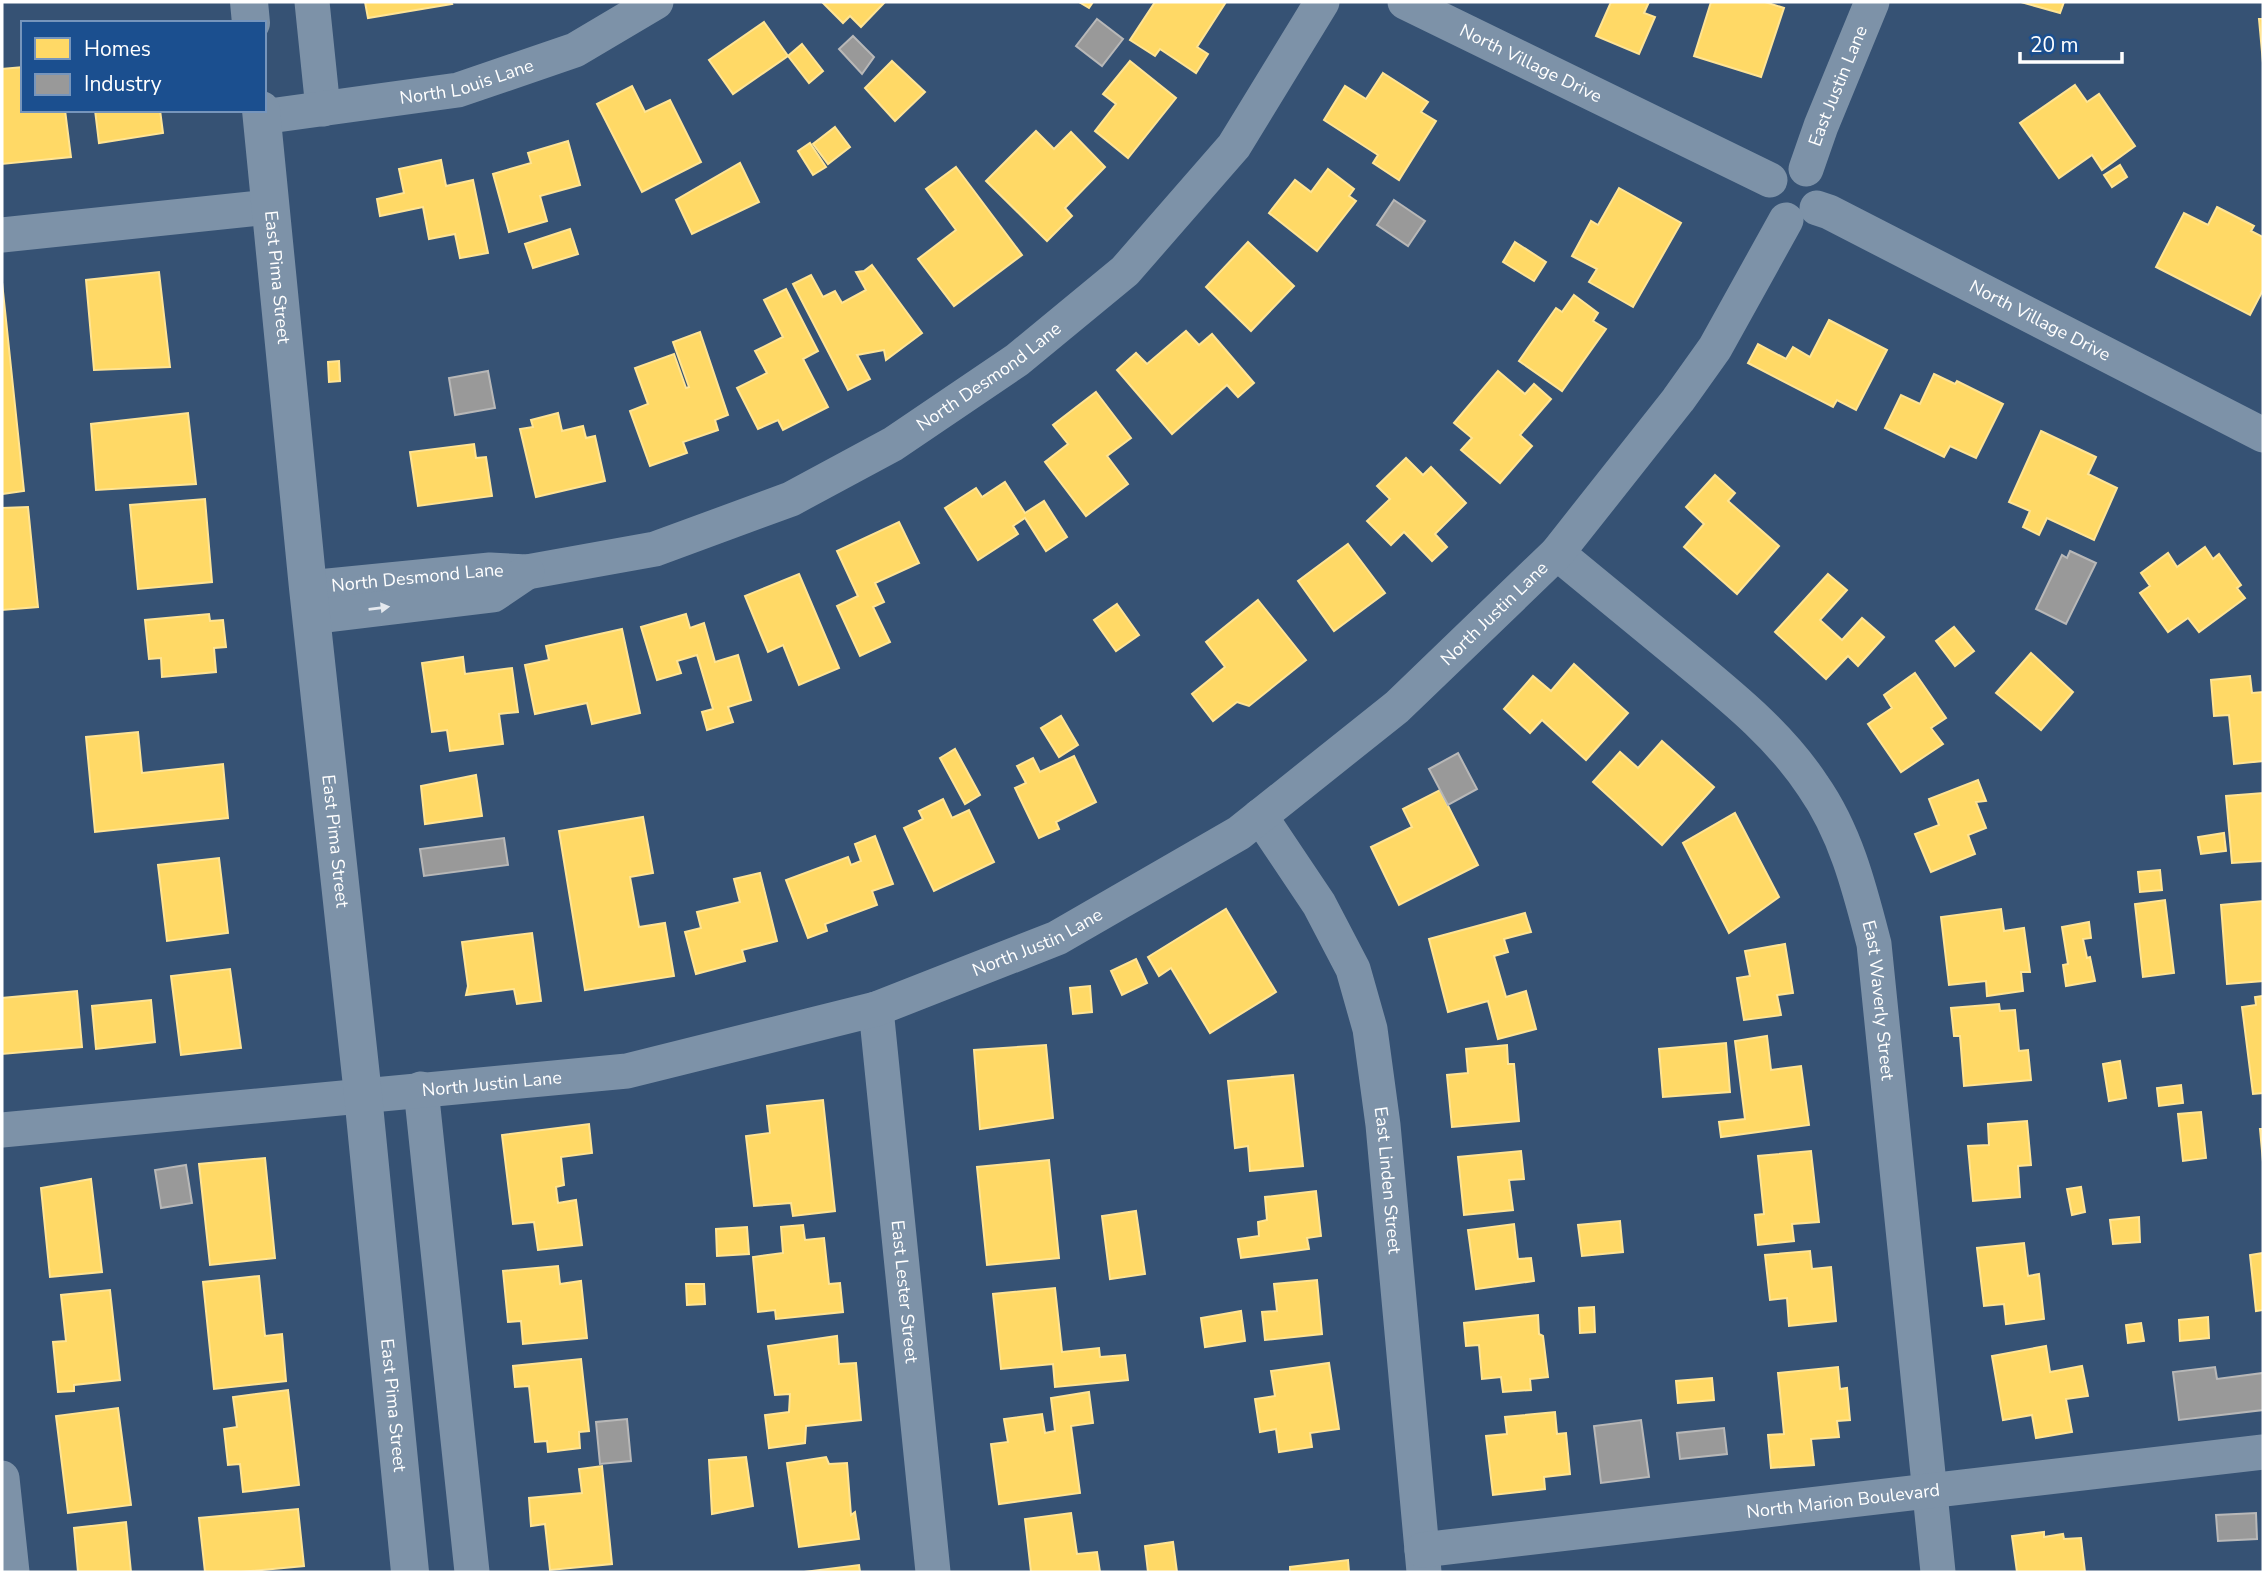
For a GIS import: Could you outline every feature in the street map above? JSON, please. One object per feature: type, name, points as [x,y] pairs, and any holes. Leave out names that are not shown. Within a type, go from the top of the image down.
[{"type":"street","points":[[249,2],[251,21]]},
{"type":"street","points":[[312,2],[323,109]]},
{"type":"street","name":"North Louis Lane","points":[[261,114],[323,109],[458,90],[575,50],[656,2]]},
{"type":"street","name":"North Desmond Lane","points":[[310,603],[490,570],[527,572],[655,549],[792,499],[893,444],[1017,360],[1125,271],[1234,146],[1322,2]]},
{"type":"street","name":"North Village Drive","points":[[1405,2],[1770,180]]},
{"type":"street","name":"East Justin Lane","points":[[1806,169],[1872,2]]},
{"type":"street","name":"East Pima Street","points":[[261,114],[410,1572]]},
{"type":"street","points":[[1788,166],[1806,169],[1818,182],[1821,199],[1801,214],[1778,216],[1768,201],[1770,180],[1788,166]]},
{"type":"street","points":[[2,235],[271,207]]},
{"type":"street","name":"North Village Drive","points":[[1801,214],[1829,212],[2263,435]]},
{"type":"street","name":"North Justin Lane","points":[[2,1130],[627,1071],[876,1009],[1057,938],[1239,833],[1397,707],[1557,553],[1678,400],[1715,348],[1801,214]]},
{"type":"street","name":"East Waverly Street","points":[[1557,553],[1716,683],[1778,740],[1814,786],[1835,824],[1858,880],[1874,944],[1938,1572]]},
{"type":"street","name":"East Linden Street","points":[[1260,816],[1319,904],[1353,969],[1370,1029],[1383,1125],[1423,1561]]},
{"type":"street","name":"East Lester Street","points":[[876,1009],[933,1572]]},
{"type":"street","points":[[421,1090],[472,1572]]},
{"type":"street","name":"North Marion Boulevard","points":[[1423,1561],[1930,1492],[2263,1452]]},
{"type":"street","points":[[2,1478],[12,1572]]},
{"type":"building: Homes","points":[[365,2],[451,2],[452,4],[368,18]]},
{"type":"building: Homes","points":[[822,2],[885,2],[861,27],[850,16],[843,23]]},
{"type":"building: Homes","points":[[1079,2],[1093,2],[1089,8]]},
{"type":"building: Homes","points":[[1155,2],[1226,2],[1197,47],[1208,54],[1196,73],[1160,49],[1155,56],[1130,40]]},
{"type":"building: Homes","points":[[1611,2],[1649,2],[1644,13],[1655,17],[1639,54],[1596,36]]},
{"type":"building: Homes","points":[[1711,2],[1765,2],[1784,8],[1761,77],[1694,56]]},
{"type":"building: Homes","points":[[2021,2],[2064,2],[2060,13]]},
{"type":"building: Homes","points":[[2259,19],[2263,19],[2263,63]]},
{"type":"building: Homes","points":[[764,22],[788,56],[733,94],[709,60]]},
{"type":"building: Homes","points":[[802,44],[823,71],[809,83],[788,56]]},
{"type":"building: Homes","points":[[892,61],[925,92],[895,121],[865,88]]},
{"type":"building: Homes","points":[[1130,61],[1176,98],[1128,158],[1095,131],[1116,104],[1103,94]]},
{"type":"building: Homes","points":[[21,67],[21,112],[65,112],[71,157],[2,164],[2,69]]},
{"type":"building: Homes","points":[[1383,73],[1428,102],[1421,112],[1436,121],[1399,180],[1373,163],[1378,155],[1324,120],[1345,86],[1366,99]]},
{"type":"building: Homes","points":[[2075,85],[2087,102],[2099,94],[2135,146],[2102,170],[2092,155],[2059,178],[2020,123]]},
{"type":"building: Homes","points":[[632,86],[645,112],[670,100],[701,162],[642,192],[597,104]]},
{"type":"building: Homes","points":[[95,112],[160,112],[163,133],[99,143]]},
{"type":"building: Homes","points":[[835,127],[850,147],[828,164],[813,144]]},
{"type":"building: Homes","points":[[1036,131],[1054,149],[1071,132],[1105,167],[1065,208],[1072,216],[1047,241],[986,181]]},
{"type":"building: Homes","points":[[568,141],[580,185],[540,196],[547,221],[509,232],[493,174],[531,163],[528,153]]},
{"type":"building: Homes","points":[[810,143],[826,167],[813,175],[798,151]]},
{"type":"building: Homes","points":[[441,160],[446,186],[473,180],[488,253],[460,258],[455,234],[429,239],[423,207],[380,216],[377,199],[404,193],[399,169]]},
{"type":"building: Homes","points":[[740,163],[759,202],[692,234],[676,200]]},
{"type":"building: Homes","points":[[2120,165],[2127,177],[2112,187],[2104,175]]},
{"type":"building: Homes","points":[[956,167],[1022,255],[954,306],[918,259],[956,230],[926,189]]},
{"type":"building: Homes","points":[[1328,169],[1354,189],[1349,196],[1356,201],[1317,251],[1269,213],[1295,180],[1311,192]]},
{"type":"building: Homes","points":[[1619,188],[1681,223],[1633,307],[1589,282],[1597,269],[1572,256],[1591,221],[1598,225]]},
{"type":"building: Homes","points":[[2217,207],[2254,226],[2251,231],[2263,237],[2263,290],[2250,315],[2156,267],[2184,213],[2208,225]]},
{"type":"building: Homes","points":[[570,229],[578,254],[533,268],[525,244]]},
{"type":"building: Homes","points":[[1248,242],[1294,286],[1251,331],[1206,287]]},
{"type":"building: Homes","points":[[1515,242],[1546,262],[1534,281],[1503,262]]},
{"type":"building: Homes","points":[[872,265],[922,333],[886,360],[884,350],[857,355],[870,379],[848,390],[793,284],[811,275],[823,297],[835,291],[842,303],[866,290],[856,272],[864,271]]},
{"type":"building: Homes","points":[[159,272],[170,367],[94,370],[86,280]]},
{"type":"building: Homes","points":[[2,282],[24,491],[2,494]]},
{"type":"building: Homes","points":[[786,289],[818,351],[803,359],[828,407],[783,430],[778,420],[758,429],[737,388],[767,373],[755,351],[783,337],[764,300]]},
{"type":"building: Homes","points":[[1574,295],[1598,313],[1593,321],[1606,329],[1562,391],[1519,361],[1556,308],[1562,312]]},
{"type":"building: Homes","points":[[1829,320],[1887,350],[1856,410],[1837,400],[1833,407],[1748,363],[1758,344],[1786,359],[1793,347],[1810,357]]},
{"type":"building: Homes","points":[[1186,331],[1199,345],[1212,334],[1254,383],[1238,397],[1227,385],[1172,434],[1117,370],[1136,353],[1147,364]]},
{"type":"building: Homes","points":[[700,332],[728,415],[715,420],[718,430],[683,442],[687,453],[650,466],[630,411],[648,404],[635,368],[674,354],[686,388],[689,387],[673,342]]},
{"type":"building: Homes","points":[[339,361],[340,381],[329,382],[328,362]]},
{"type":"building: Homes","points":[[1498,371],[1525,394],[1534,384],[1551,399],[1520,435],[1532,446],[1500,483],[1461,450],[1472,438],[1454,423]]},
{"type":"building: Homes","points":[[1934,374],[1955,384],[1957,381],[2003,404],[1976,458],[1950,446],[1944,457],[1885,428],[1901,395],[1920,404]]},
{"type":"building: Homes","points":[[1096,392],[1131,438],[1107,456],[1128,484],[1086,516],[1045,462],[1068,444],[1053,425]]},
{"type":"building: Homes","points":[[188,413],[196,484],[96,490],[91,424]]},
{"type":"building: Homes","points":[[558,413],[562,431],[583,426],[586,438],[595,436],[605,481],[536,497],[520,429],[533,427],[531,420]]},
{"type":"building: Homes","points":[[2041,431],[2096,457],[2088,474],[2117,488],[2094,540],[2047,518],[2039,535],[2023,527],[2030,511],[2009,502]]},
{"type":"building: Homes","points":[[474,444],[476,458],[486,457],[492,496],[418,506],[410,452]]},
{"type":"building: Homes","points":[[1406,458],[1423,475],[1431,467],[1466,503],[1435,534],[1447,547],[1432,561],[1404,532],[1391,545],[1367,521],[1390,499],[1377,486]]},
{"type":"building: Homes","points":[[1715,475],[1735,493],[1728,501],[1779,546],[1737,594],[1684,547],[1704,524],[1686,507]]},
{"type":"building: Homes","points":[[1005,482],[1025,513],[1044,501],[1067,537],[1046,551],[1025,518],[1013,526],[1018,534],[978,560],[945,508],[976,488],[982,497]]},
{"type":"building: Homes","points":[[205,499],[212,582],[138,589],[130,505]]},
{"type":"building: Homes","points":[[28,507],[38,607],[2,610],[2,508]]},
{"type":"building: Homes","points":[[899,522],[919,563],[875,583],[884,602],[873,607],[890,642],[860,656],[837,606],[858,596],[837,551]]},
{"type":"building: Homes","points":[[1348,544],[1385,593],[1334,631],[1298,581]]},
{"type":"building: Homes","points":[[2205,547],[2213,559],[2219,554],[2241,585],[2237,588],[2245,598],[2199,632],[2188,618],[2168,632],[2140,593],[2150,586],[2141,573],[2168,553],[2177,567]]},
{"type":"building: Homes","points":[[799,574],[839,668],[799,685],[783,645],[768,652],[745,596]]},
{"type":"building: Homes","points":[[1828,574],[1847,590],[1820,620],[1842,640],[1862,618],[1884,637],[1858,666],[1848,656],[1826,679],[1775,632]]},
{"type":"building: Homes","points":[[1258,600],[1306,660],[1249,706],[1237,702],[1213,721],[1192,694],[1225,667],[1206,642]]},
{"type":"building: Homes","points":[[1117,604],[1139,635],[1116,651],[1094,620]]},
{"type":"building: Homes","points":[[209,614],[210,621],[223,620],[226,647],[214,648],[216,672],[162,677],[161,658],[149,659],[145,620]]},
{"type":"building: Homes","points":[[686,614],[690,628],[704,623],[715,662],[738,655],[751,700],[728,707],[733,722],[707,730],[702,712],[713,709],[697,655],[677,661],[681,673],[657,680],[641,627]]},
{"type":"building: Homes","points":[[1954,627],[1974,651],[1955,666],[1936,641]]},
{"type":"building: Homes","points":[[622,629],[640,713],[592,724],[587,703],[535,714],[525,665],[549,660],[546,646]]},
{"type":"building: Homes","points":[[2031,653],[2073,692],[2041,730],[1996,693]]},
{"type":"building: Homes","points":[[463,657],[465,674],[512,668],[518,712],[499,714],[503,744],[450,751],[447,730],[432,732],[422,663]]},
{"type":"building: Homes","points":[[1574,664],[1628,713],[1586,760],[1542,720],[1530,733],[1504,709],[1533,676],[1551,691]]},
{"type":"building: Homes","points":[[1915,673],[1946,718],[1931,728],[1943,744],[1901,772],[1868,724],[1892,708],[1884,695]]},
{"type":"building: Homes","points":[[2250,676],[2252,693],[2263,692],[2263,761],[2234,764],[2229,715],[2214,716],[2211,680]]},
{"type":"building: Homes","points":[[1061,716],[1078,745],[1059,757],[1041,728]]},
{"type":"building: Homes","points":[[138,732],[142,773],[223,764],[228,818],[95,832],[86,737]]},
{"type":"building: Homes","points":[[1662,741],[1714,787],[1662,845],[1593,782],[1620,752],[1638,768]]},
{"type":"building: Homes","points":[[955,749],[980,795],[965,804],[940,758]]},
{"type":"building: Homes","points":[[1074,756],[1096,802],[1056,822],[1059,829],[1039,838],[1015,788],[1026,783],[1017,766],[1033,758],[1040,772]]},
{"type":"building: Homes","points":[[476,775],[482,816],[425,824],[421,786]]},
{"type":"building: Homes","points":[[1978,780],[1986,801],[1976,802],[1986,828],[1968,835],[1975,854],[1931,872],[1915,834],[1939,825],[1929,799]]},
{"type":"building: Homes","points":[[1440,790],[1478,865],[1399,905],[1371,847],[1412,827],[1403,809]]},
{"type":"building: Homes","points":[[2263,793],[2263,861],[2232,863],[2226,796]]},
{"type":"building: Homes","points":[[943,799],[952,818],[969,810],[994,862],[934,891],[904,828],[923,819],[919,811]]},
{"type":"building: Homes","points":[[1735,813],[1779,897],[1729,933],[1683,843]]},
{"type":"building: Homes","points":[[643,817],[653,873],[630,877],[639,927],[665,923],[674,976],[585,990],[559,831]]},
{"type":"building: Homes","points":[[2224,833],[2226,851],[2201,854],[2198,837]]},
{"type":"building: Homes","points":[[875,836],[893,884],[872,891],[877,905],[825,924],[827,931],[808,938],[786,880],[848,857],[851,865],[861,861],[855,844]]},
{"type":"building: Homes","points":[[219,858],[228,933],[167,941],[158,865]]},
{"type":"building: Homes","points":[[2160,870],[2162,890],[2140,892],[2138,872]]},
{"type":"building: Homes","points":[[760,873],[777,941],[742,950],[745,961],[696,974],[685,932],[701,928],[697,912],[740,902],[734,879]]},
{"type":"building: Homes","points":[[2165,900],[2174,973],[2143,977],[2135,904]]},
{"type":"building: Homes","points":[[2263,901],[2263,981],[2227,984],[2221,905]]},
{"type":"building: Homes","points":[[1226,909],[1276,992],[1210,1033],[1171,968],[1159,976],[1148,957]]},
{"type":"building: Homes","points":[[2001,909],[2004,931],[2024,928],[2030,972],[2021,972],[2023,991],[1987,996],[1986,981],[1949,985],[1941,917]]},
{"type":"building: Homes","points":[[1525,913],[1531,932],[1504,939],[1508,952],[1494,956],[1506,997],[1526,991],[1536,1029],[1498,1039],[1488,1001],[1448,1012],[1429,939]]},
{"type":"building: Homes","points":[[2089,922],[2091,938],[2083,939],[2095,981],[2066,986],[2063,965],[2068,964],[2062,927]]},
{"type":"building: Homes","points":[[532,933],[541,1001],[517,1004],[514,989],[466,995],[468,986],[462,942]]},
{"type":"building: Homes","points":[[1785,944],[1793,993],[1777,995],[1781,1015],[1744,1020],[1737,978],[1750,976],[1745,951]]},
{"type":"building: Homes","points":[[1136,959],[1147,983],[1122,995],[1111,971]]},
{"type":"building: Homes","points":[[230,969],[241,1048],[181,1055],[171,976]]},
{"type":"building: Homes","points":[[1090,986],[1092,1012],[1073,1014],[1070,988]]},
{"type":"building: Homes","points":[[77,991],[82,1047],[2,1054],[2,998]]},
{"type":"building: Homes","points":[[2263,996],[2263,1093],[2253,1094],[2242,1007],[2256,1005],[2255,997]]},
{"type":"building: Homes","points":[[151,1000],[155,1042],[96,1049],[92,1006]]},
{"type":"building: Homes","points":[[1999,1004],[2000,1011],[2015,1010],[2019,1051],[2028,1050],[2031,1080],[1964,1086],[1960,1036],[1954,1036],[1951,1008]]},
{"type":"building: Homes","points":[[1767,1036],[1771,1070],[1801,1066],[1809,1125],[1721,1137],[1719,1122],[1745,1119],[1735,1041]]},
{"type":"building: Homes","points":[[1726,1043],[1730,1092],[1663,1097],[1659,1049]]},
{"type":"building: Homes","points":[[1046,1045],[1053,1118],[980,1129],[974,1050]]},
{"type":"building: Homes","points":[[1507,1045],[1508,1064],[1514,1064],[1519,1121],[1452,1127],[1447,1075],[1468,1073],[1466,1049]]},
{"type":"building: Homes","points":[[2120,1061],[2126,1098],[2109,1101],[2103,1064]]},
{"type":"building: Homes","points":[[1293,1075],[1303,1166],[1250,1171],[1248,1146],[1235,1148],[1228,1081]]},
{"type":"building: Homes","points":[[2181,1085],[2183,1103],[2159,1106],[2157,1088]]},
{"type":"building: Homes","points":[[823,1100],[835,1211],[793,1216],[791,1203],[754,1206],[746,1136],[770,1133],[767,1106]]},
{"type":"building: Homes","points":[[2201,1112],[2206,1158],[2183,1161],[2178,1114]]},
{"type":"building: Homes","points":[[2027,1121],[2031,1165],[2018,1166],[2020,1197],[1973,1201],[1968,1146],[1989,1145],[1988,1124]]},
{"type":"building: Homes","points":[[589,1124],[592,1153],[561,1157],[564,1185],[556,1187],[558,1203],[576,1200],[582,1245],[538,1250],[534,1222],[513,1224],[502,1135]]},
{"type":"building: Homes","points":[[2260,1129],[2263,1129],[2263,1162]]},
{"type":"building: Homes","points":[[1521,1151],[1524,1179],[1509,1180],[1513,1210],[1464,1215],[1458,1157]]},
{"type":"building: Homes","points":[[1811,1151],[1819,1222],[1792,1224],[1794,1241],[1758,1245],[1755,1215],[1764,1214],[1758,1156]]},
{"type":"building: Homes","points":[[265,1158],[275,1258],[210,1265],[199,1164]]},
{"type":"building: Homes","points":[[1049,1160],[1059,1258],[987,1265],[977,1167]]},
{"type":"building: Homes","points":[[91,1179],[102,1272],[50,1277],[41,1188]]},
{"type":"building: Homes","points":[[2081,1187],[2085,1212],[2072,1215],[2067,1189]]},
{"type":"building: Homes","points":[[1316,1191],[1321,1236],[1307,1238],[1309,1249],[1241,1258],[1238,1239],[1259,1236],[1258,1222],[1267,1220],[1265,1197]]},
{"type":"building: Homes","points":[[1136,1211],[1145,1274],[1110,1279],[1102,1216]]},
{"type":"building: Homes","points":[[2139,1217],[2140,1242],[2113,1244],[2110,1220]]},
{"type":"building: Homes","points":[[1620,1221],[1623,1252],[1582,1256],[1578,1225]]},
{"type":"building: Homes","points":[[1514,1224],[1518,1259],[1531,1258],[1534,1281],[1476,1289],[1468,1230]]},
{"type":"building: Homes","points":[[803,1225],[805,1240],[824,1238],[829,1284],[840,1283],[843,1312],[776,1319],[775,1310],[758,1312],[753,1257],[783,1253],[781,1227]]},
{"type":"building: Homes","points":[[747,1227],[749,1254],[717,1256],[716,1229]]},
{"type":"building: Homes","points":[[2024,1243],[2028,1276],[2039,1274],[2044,1319],[2006,1324],[2004,1304],[1984,1306],[1977,1248]]},
{"type":"building: Homes","points":[[1810,1251],[1812,1269],[1831,1267],[1836,1321],[1789,1326],[1787,1298],[1770,1300],[1765,1255]]},
{"type":"building: Homes","points":[[2263,1253],[2263,1310],[2256,1311],[2250,1255]]},
{"type":"building: Homes","points":[[558,1266],[560,1284],[581,1281],[587,1338],[523,1344],[521,1321],[508,1322],[503,1271]]},
{"type":"building: Homes","points":[[259,1276],[265,1336],[282,1334],[286,1381],[214,1389],[203,1282]]},
{"type":"building: Homes","points":[[1317,1280],[1322,1334],[1265,1340],[1262,1312],[1277,1311],[1274,1284]]},
{"type":"building: Homes","points":[[686,1284],[704,1284],[705,1304],[687,1305]]},
{"type":"building: Homes","points":[[1055,1288],[1062,1352],[1099,1348],[1100,1357],[1125,1355],[1128,1380],[1055,1387],[1053,1364],[1001,1369],[993,1294]]},
{"type":"building: Homes","points":[[110,1290],[120,1380],[74,1385],[74,1391],[58,1392],[53,1342],[66,1341],[61,1295]]},
{"type":"building: Homes","points":[[1594,1307],[1595,1332],[1580,1333],[1579,1308]]},
{"type":"building: Homes","points":[[1241,1311],[1245,1341],[1205,1347],[1201,1318]]},
{"type":"building: Homes","points":[[1538,1315],[1548,1377],[1530,1379],[1531,1390],[1503,1392],[1501,1377],[1482,1379],[1479,1345],[1466,1346],[1464,1323]]},
{"type":"building: Homes","points":[[2208,1317],[2209,1338],[2180,1341],[2179,1320]]},
{"type":"building: Homes","points":[[2141,1323],[2144,1341],[2128,1343],[2126,1325]]},
{"type":"building: Homes","points":[[837,1336],[839,1364],[856,1363],[861,1420],[806,1426],[805,1443],[769,1448],[765,1415],[789,1412],[790,1394],[775,1395],[768,1346]]},
{"type":"building: Homes","points":[[2046,1346],[2050,1372],[2082,1366],[2088,1396],[2066,1399],[2072,1432],[2036,1438],[2032,1415],[2003,1420],[1992,1356]]},
{"type":"building: Homes","points":[[581,1359],[589,1431],[579,1432],[580,1448],[548,1452],[547,1441],[535,1442],[529,1386],[515,1387],[513,1366]]},
{"type":"building: Homes","points":[[1329,1363],[1339,1429],[1310,1433],[1312,1447],[1279,1452],[1276,1429],[1260,1432],[1255,1399],[1275,1396],[1271,1371]]},
{"type":"building: Homes","points":[[1838,1367],[1840,1389],[1847,1388],[1850,1420],[1837,1421],[1839,1437],[1811,1439],[1814,1465],[1771,1468],[1768,1435],[1784,1434],[1778,1373]]},
{"type":"building: Homes","points":[[1712,1378],[1714,1400],[1678,1403],[1676,1381]]},
{"type":"building: Homes","points":[[288,1390],[299,1485],[243,1492],[240,1464],[228,1465],[224,1429],[237,1427],[233,1397]]},
{"type":"building: Homes","points":[[1089,1392],[1093,1423],[1071,1426],[1080,1493],[999,1504],[991,1444],[1008,1442],[1004,1419],[1042,1414],[1045,1433],[1055,1431],[1051,1398]]},
{"type":"building: Homes","points":[[118,1408],[131,1505],[68,1513],[56,1416]]},
{"type":"building: Homes","points":[[1555,1412],[1557,1434],[1566,1433],[1570,1474],[1544,1477],[1545,1489],[1493,1495],[1486,1436],[1507,1434],[1505,1417]]},
{"type":"building: Homes","points":[[746,1457],[753,1506],[712,1514],[709,1460]]},
{"type":"building: Homes","points":[[826,1457],[829,1464],[847,1463],[851,1515],[855,1512],[859,1539],[799,1547],[787,1463]]},
{"type":"building: Homes","points":[[602,1466],[612,1564],[550,1570],[545,1524],[531,1526],[529,1498],[582,1493],[579,1469]]},
{"type":"building: Homes","points":[[298,1509],[304,1566],[241,1572],[205,1572],[199,1518]]},
{"type":"building: Homes","points":[[1071,1513],[1077,1554],[1097,1552],[1100,1572],[1031,1572],[1025,1519]]},
{"type":"building: Homes","points":[[126,1522],[131,1572],[78,1572],[74,1528]]},
{"type":"building: Homes","points":[[2044,1532],[2044,1537],[2063,1534],[2064,1539],[2081,1538],[2085,1572],[2017,1572],[2012,1536]]},
{"type":"building: Homes","points":[[1173,1542],[1177,1572],[1148,1572],[1145,1546]]},
{"type":"building: Homes","points":[[1348,1560],[1349,1572],[1290,1572],[1290,1567]]},
{"type":"building: Homes","points":[[859,1565],[860,1572],[804,1572]]},
{"type":"building: Industry","points":[[1097,19],[1123,39],[1102,66],[1076,46]]},
{"type":"building: Industry","points":[[853,36],[874,57],[862,74],[839,49]]},
{"type":"building: Industry","points":[[1394,200],[1425,221],[1408,246],[1377,225]]},
{"type":"building: Industry","points":[[488,371],[495,408],[455,415],[449,378]]},
{"type":"building: Industry","points":[[2070,551],[2096,563],[2066,624],[2036,609],[2062,555],[2067,558]]},
{"type":"building: Industry","points":[[1458,753],[1477,789],[1448,805],[1429,769]]},
{"type":"building: Industry","points":[[504,838],[508,865],[424,876],[420,849]]},
{"type":"building: Industry","points":[[186,1165],[192,1203],[161,1208],[155,1170]]},
{"type":"building: Industry","points":[[2215,1367],[2217,1379],[2263,1373],[2263,1410],[2179,1420],[2173,1372]]},
{"type":"building: Industry","points":[[627,1419],[631,1461],[600,1464],[596,1422]]},
{"type":"building: Industry","points":[[1641,1420],[1649,1477],[1601,1483],[1594,1426]]},
{"type":"building: Industry","points":[[1724,1428],[1727,1454],[1680,1459],[1677,1433]]},
{"type":"building: Industry","points":[[2256,1513],[2257,1539],[2218,1541],[2216,1515]]}]
